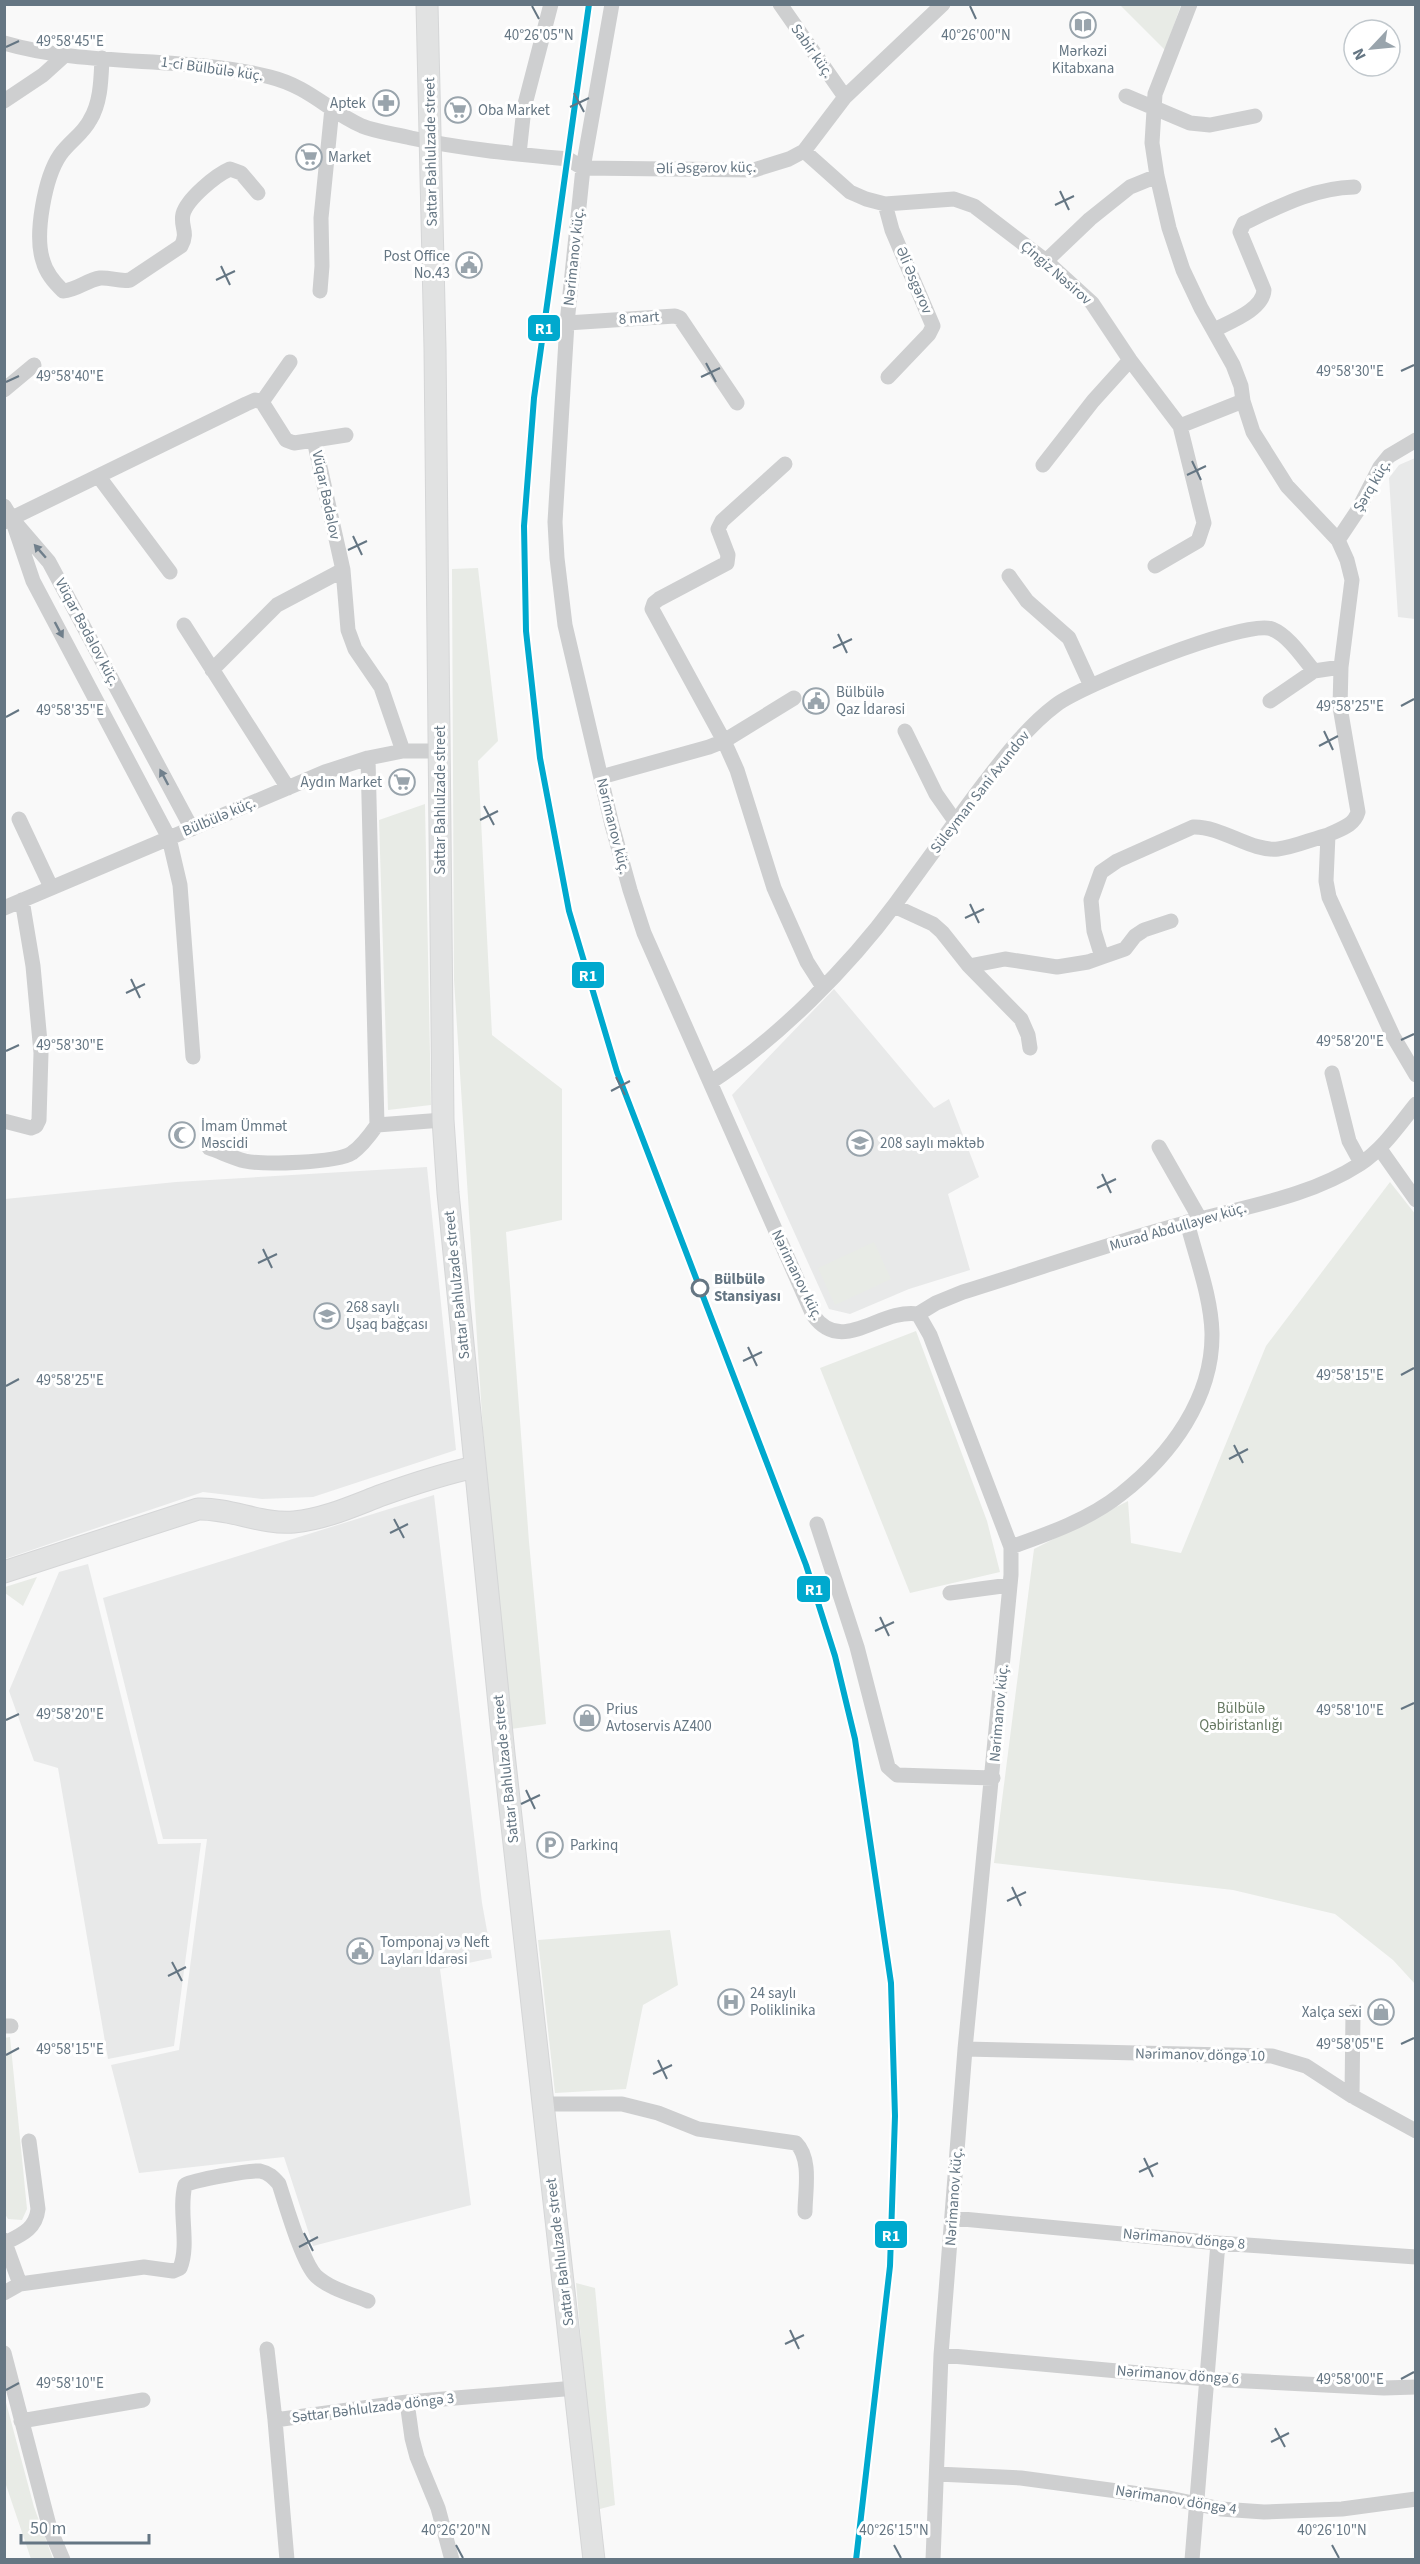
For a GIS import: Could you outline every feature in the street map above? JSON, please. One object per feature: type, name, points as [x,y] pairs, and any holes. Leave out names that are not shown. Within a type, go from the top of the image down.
[{"type":"main road","name":"Sattar Bahlulzade street","points":[[427,4],[440,751],[443,1120],[475,1467],[542,2104],[594,2559]]},
{"type":"main road","points":[[4,1572],[198,1509],[217,1508],[277,1522],[310,1520],[434,1476],[475,1467]]},
{"type":"street","points":[[519,154],[524,108],[551,4]]},
{"type":"street","name":"Nərimanov küç.","points":[[612,4],[583,168],[567,323],[555,522],[556,558],[567,635],[630,891],[644,933],[813,1314],[820,1325],[833,1332],[844,1333],[897,1314],[918,1314],[930,1335],[1011,1547],[1010,1585],[993,1778],[981,1872],[965,2049],[941,2355],[933,2559]]},
{"type":"street","name":"Sabir küç.","points":[[780,4],[845,97]]},
{"type":"street","name":"Əli Əsgərov küç.","points":[[583,168],[754,170],[789,159],[804,151],[845,97],[943,4]]},
{"type":"street","points":[[1102,957],[1094,931],[1091,900],[1101,872],[1117,861],[1193,826],[1205,826],[1260,847],[1277,850],[1328,835],[1348,826],[1358,812],[1340,707],[1341,667],[1352,580],[1347,560],[1338,540],[1287,486],[1253,432],[1233,365],[1183,270],[1169,228],[1157,176],[1152,142],[1155,94],[1190,4]]},
{"type":"street","name":"1-ci Bülbülə küç.","points":[[4,44],[64,56],[169,62],[230,69],[271,78],[311,93],[363,126],[431,142],[568,159],[583,168]]},
{"type":"street","points":[[4,101],[43,75],[64,56]]},
{"type":"street","points":[[102,58],[99,98],[91,119],[62,152],[48,178],[40,250],[43,263],[54,282],[63,291],[74,290],[102,278],[130,280],[181,246],[186,237],[183,214],[190,202],[219,174],[230,169],[241,173],[258,193]]},
{"type":"street","points":[[1126,96],[1190,123],[1210,126],[1255,116]]},
{"type":"street","points":[[320,291],[321,218],[332,108]]},
{"type":"street","name":"Çingiz Nəsirov","points":[[804,151],[850,192],[885,204],[954,199],[974,206],[1046,261],[1092,303],[1130,360],[1180,426],[1204,523],[1198,541],[1155,566]]},
{"type":"street","points":[[1046,261],[1090,219],[1130,187],[1157,176]]},
{"type":"street","points":[[1214,330],[1257,306],[1264,297],[1264,290],[1240,232],[1244,223],[1302,196],[1333,187],[1354,187]]},
{"type":"street","name":"Əli Əsgərov","points":[[885,204],[892,230],[933,326],[888,377]]},
{"type":"street","name":"8 mart","points":[[567,323],[675,315],[680,318],[737,403]]},
{"type":"street","points":[[1043,465],[1093,401],[1130,360]]},
{"type":"street","points":[[193,1057],[180,885],[169,838],[33,581],[7,515],[99,477],[180,435],[255,400],[262,402],[290,363]]},
{"type":"street","points":[[4,390],[34,365]]},
{"type":"street","points":[[1180,426],[1243,401]]},
{"type":"street","name":"Vüqar Bədəlov","points":[[262,402],[286,440],[294,443],[314,440],[343,570],[348,630],[355,649],[381,687],[403,751]]},
{"type":"street","points":[[314,440],[346,435]]},
{"type":"street","name":"Şərq küç.","points":[[1338,540],[1358,510],[1380,466],[1389,456],[1416,440]]},
{"type":"street","points":[[785,464],[722,521],[718,529],[728,555],[727,563],[654,603],[652,609],[724,741],[737,770],[774,888],[807,962],[823,987]]},
{"type":"street","points":[[99,477],[170,572]]},
{"type":"street","name":"Vüqar Bədəlov küç.","points":[[7,515],[49,562],[192,829]]},
{"type":"street","points":[[212,670],[277,605],[343,570]]},
{"type":"street","points":[[1009,576],[1027,601],[1069,638],[1091,686]]},
{"type":"street","points":[[184,625],[288,788]]},
{"type":"street","name":"Süleyman Sani Axundov","points":[[711,1082],[759,1046],[823,987],[862,945],[894,906],[955,821],[1014,745],[1056,704],[1091,686],[1207,640],[1259,629],[1271,629],[1282,635],[1314,671]]},
{"type":"street","points":[[1270,701],[1314,671],[1341,667]]},
{"type":"street","points":[[601,777],[702,750],[724,741],[794,698]]},
{"type":"street","points":[[905,731],[927,780],[955,821]]},
{"type":"street","name":"Bülbülə küç.","points":[[4,908],[325,772],[368,758],[403,751],[440,751]]},
{"type":"street","points":[[210,1148],[244,1161],[259,1163],[330,1160],[352,1153],[377,1125],[368,758]]},
{"type":"street","points":[[20,819],[51,887]]},
{"type":"street","points":[[1328,835],[1326,881],[1332,906],[1393,1036],[1416,1075]]},
{"type":"street","points":[[4,1121],[31,1128],[36,1126],[39,1120],[41,1053],[33,966],[22,900]]},
{"type":"street","points":[[894,906],[933,924],[969,966],[1021,1020],[1028,1035],[1030,1048]]},
{"type":"street","points":[[969,966],[1005,959],[1057,967],[1088,962],[1125,949],[1135,936],[1144,930],[1171,921]]},
{"type":"street","points":[[1332,1073],[1349,1141],[1361,1164]]},
{"type":"street","name":"Murad Abdullayev küç.","points":[[918,1314],[936,1303],[963,1292],[1194,1221],[1275,1200],[1330,1181],[1361,1164],[1380,1149],[1416,1104]]},
{"type":"street","points":[[377,1125],[443,1120]]},
{"type":"street","points":[[1011,1547],[1063,1526],[1121,1495],[1175,1442],[1203,1391],[1211,1355],[1210,1308],[1194,1221],[1159,1147]]},
{"type":"street","points":[[1380,1149],[1416,1200]]},
{"type":"street","points":[[817,1524],[857,1647],[888,1767],[897,1775],[993,1778]]},
{"type":"street","points":[[950,1593],[1010,1585]]},
{"type":"street","points":[[1352,2096],[1353,2012]]},
{"type":"street","name":"Nərimanov döngə 10","points":[[965,2049],[1272,2056],[1306,2066],[1352,2096],[1416,2131]]},
{"type":"street","points":[[542,2104],[631,2106],[658,2113],[698,2129],[796,2143],[803,2150],[805,2160],[805,2212]]},
{"type":"street","points":[[20,2284],[6,2241],[25,2233],[37,2218],[38,2209],[29,2141]]},
{"type":"street","points":[[4,2293],[20,2284],[144,2267],[173,2271],[180,2268],[184,2259],[182,2195],[185,2186],[194,2180],[258,2171],[271,2174],[279,2184],[315,2275],[328,2285],[368,2301]]},
{"type":"street","name":"Nərimanov döngə 8","points":[[952,2217],[1218,2243],[1416,2257]]},
{"type":"street","points":[[1192,2559],[1218,2243]]},
{"type":"street","points":[[267,2349],[275,2420]]},
{"type":"street","points":[[4,2353],[50,2529],[63,2559]]},
{"type":"street","name":"Nərimanov döngə 6","points":[[941,2355],[1206,2379],[1384,2388],[1416,2387]]},
{"type":"street","name":"Səttar Bəhlulzadə döngə 3","points":[[287,2559],[275,2420],[407,2402],[576,2388]]},
{"type":"street","points":[[21,2421],[142,2400]]},
{"type":"street","points":[[407,2402],[417,2457],[438,2508],[453,2559]]},
{"type":"street","name":"Nərimanov döngə 4","points":[[937,2474],[1021,2478],[1169,2498],[1221,2509],[1264,2512],[1342,2509],[1416,2499]]},
{"type":"shaded area","points":[[1415,458],[1415,619],[1398,617],[1389,478],[1399,465]]},
{"type":"shaded area","name":"208 saylı məktəb","points":[[834,989],[934,1108],[949,1099],[979,1177],[948,1194],[970,1270],[909,1289],[850,1314],[829,1309],[732,1095]]},
{"type":"shaded area","points":[[427,1167],[456,1450],[313,1497],[262,1499],[203,1492],[5,1559],[5,1199],[176,1182]]},
{"type":"shaded area","name":"Tomponaj vэ Neft Layları İdarəsi","points":[[434,1495],[482,1903],[492,1958],[440,1969],[471,2205],[313,2246],[284,2157],[139,2173],[111,2065],[179,2050],[207,1839],[163,1839],[103,1598]]},
{"type":"shaded area","points":[[88,1564],[158,1844],[201,1843],[174,2046],[108,2059],[58,1768],[34,1761],[9,1691],[59,1572]]},
{"type":"green space","points":[[1120,5],[1181,5],[1165,50]]},
{"type":"green space","points":[[478,568],[498,741],[478,761],[492,1035],[562,1089],[562,1220],[506,1232],[529,1542],[546,1724],[511,1729],[483,1431],[454,980],[452,569]]},
{"type":"green space","points":[[425,804],[431,1105],[388,1110],[379,820]]},
{"type":"green space","name":"Bülbülə Qəbiristanlığı","points":[[1390,1182],[1416,1215],[1415,1984],[1393,1960],[1335,1914],[1233,1890],[994,1863],[1034,1549],[1128,1501],[1131,1543],[1181,1553],[1266,1346]]},
{"type":"green space","points":[[874,1242],[891,1279],[835,1305],[818,1268]]},
{"type":"green space","points":[[916,1331],[987,1521],[1000,1572],[910,1593],[820,1368]]},
{"type":"green space","points":[[37,1577],[23,1606],[5,1593],[5,1587]]},
{"type":"green space","points":[[670,1930],[678,1985],[643,2005],[626,2089],[555,2093],[538,1940]]},
{"type":"green space","points":[[10,2037],[27,2209],[22,2220],[8,2219],[5,2214],[4,2038]]},
{"type":"green space","points":[[576,2283],[595,2288],[615,2505],[596,2510]]},
{"type":"green space","points":[[4,2395],[34,2507],[53,2559],[31,2559],[5,2482]]},
{"type":"transit line","name":"R1","points":[[589,4],[534,398],[524,526],[526,631],[540,758],[569,911],[617,1072],[806,1565],[835,1656],[855,1739],[891,1983],[895,2116],[890,2266],[856,2560]]},
{"type":"place","name":"Mərkəzi Kitabxana","points":[[1083,25]]},
{"type":"place","name":"Aptek","points":[[386,103]]},
{"type":"place","name":"Oba Market","points":[[458,110]]},
{"type":"place","name":"Market","points":[[309,157]]},
{"type":"place","name":"Post Office No.43","points":[[469,265]]},
{"type":"place","name":"Bülbülə Qaz İdarəsi","points":[[816,701]]},
{"type":"place","name":"Aydın Market","points":[[402,782]]},
{"type":"place","name":"İmam Ümmət Məscidi","points":[[182,1135]]},
{"type":"place","name":"208 saylı məktəb","points":[[860,1143]]},
{"type":"place","name":"Bülbülə Stansiyası","points":[[700,1288]]},
{"type":"place","name":"268 saylı Uşaq bağçası","points":[[327,1316]]},
{"type":"place","name":"Prius Avtoservis AZ400","points":[[587,1718]]},
{"type":"place","name":"Parkinq","points":[[550,1845]]},
{"type":"place","name":"Tomponaj vэ Neft Layları İdarəsi","points":[[360,1951]]},
{"type":"place","name":"24 saylı Poliklinika","points":[[731,2002]]},
{"type":"place","name":"Xalça sexi","points":[[1381,2012]]}]
